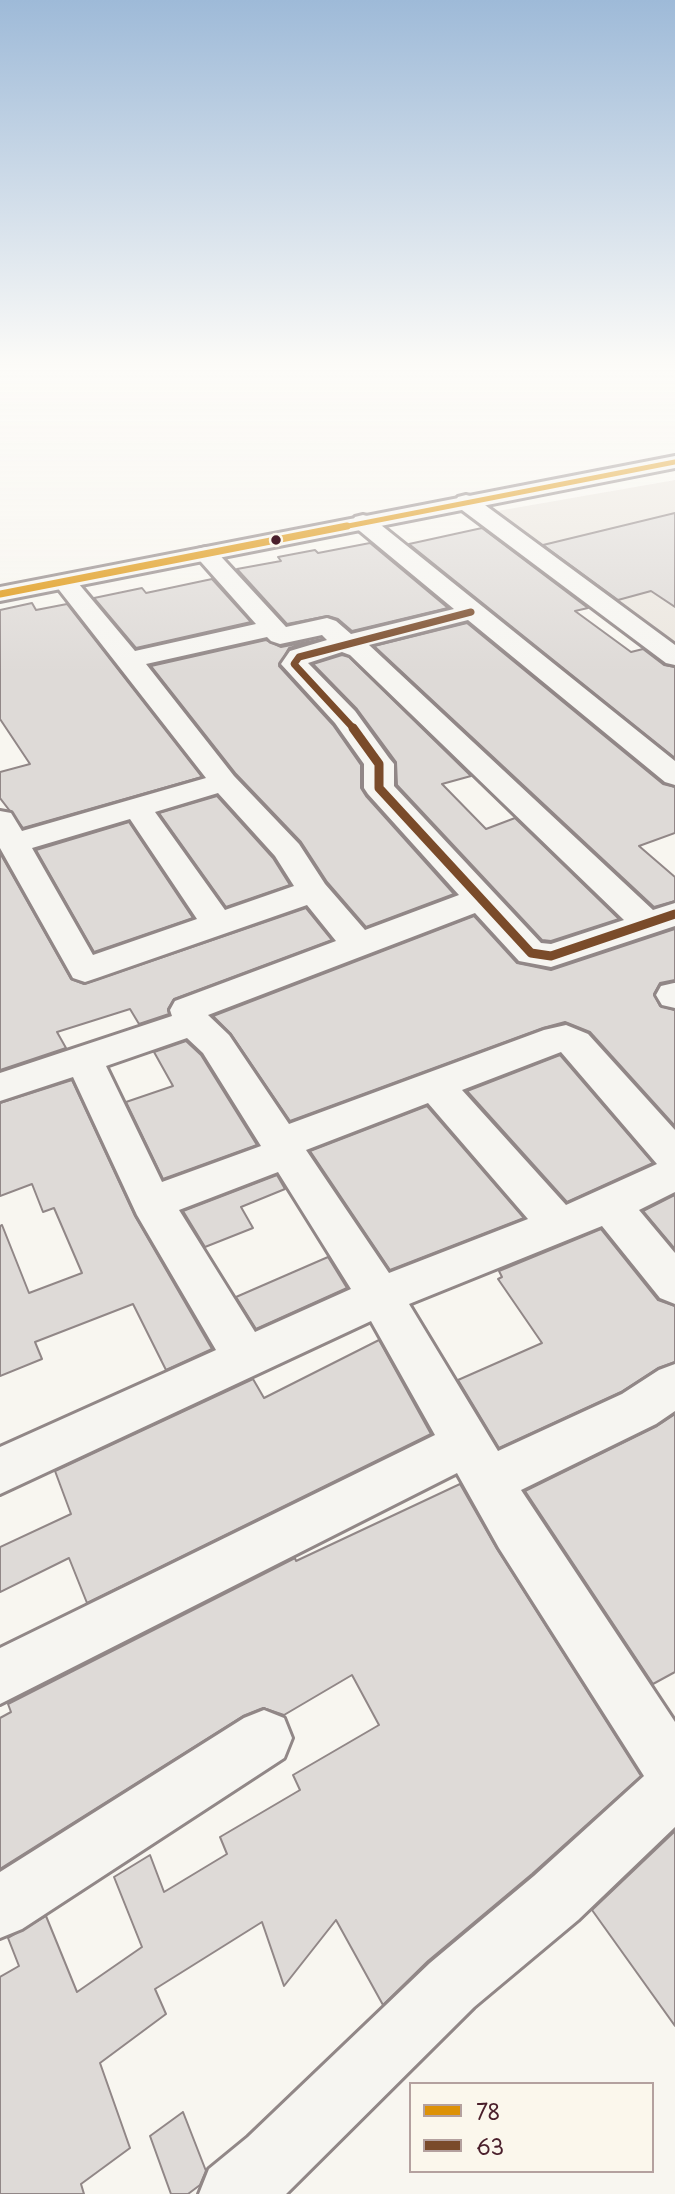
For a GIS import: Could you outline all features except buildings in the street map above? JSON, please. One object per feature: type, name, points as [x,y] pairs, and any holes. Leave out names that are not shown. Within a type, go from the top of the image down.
[{"type":"street","points":[[0,594],[642,468]]},
{"type":"street","points":[[466,502],[675,657]]},
{"type":"street","points":[[363,522],[675,776]]},
{"type":"street","points":[[206,554],[280,636],[327,626],[345,643],[359,650],[661,919],[562,953],[540,956],[523,947],[379,788],[379,764],[345,717],[294,664],[299,657],[310,653],[345,643],[471,612]]},
{"type":"street","points":[[65,582],[130,660],[223,782],[288,851],[313,891],[358,944]]},
{"type":"street","points":[[130,660],[272,628]]},
{"type":"street","points":[[223,782],[137,808],[7,832],[85,970],[313,891]]},
{"type":"street","points":[[137,808],[218,925]]},
{"type":"street","points":[[481,900],[188,1010],[193,1023],[216,1044],[380,1296],[517,1530],[675,1773]]},
{"type":"street","points":[[0,1087],[193,1023]]},
{"type":"street","points":[[152,1203],[435,1085],[556,1039],[566,1038],[575,1043],[675,1157]]},
{"type":"street","points":[[83,1058],[152,1203],[245,1357]]},
{"type":"street","points":[[435,1085],[558,1225]]},
{"type":"street","points":[[0,1471],[380,1296],[610,1205],[675,1174]]},
{"type":"street","points":[[610,1205],[675,1285]]},
{"type":"street","points":[[0,1676],[478,1462],[639,1409],[675,1385]]},
{"type":"street","points":[[0,1906],[264,1738]]},
{"type":"street","points":[[234,2194],[272,2161],[452,1985],[556,1898],[675,1787]]},
{"type":"shaded area","points":[[675,480],[675,653],[486,513]]},
{"type":"transit line","name":"78","points":[[0,594],[642,468]]},
{"type":"transit line","name":"63","points":[[471,612],[310,652],[299,657],[294,664],[345,717],[379,764],[379,788],[531,953],[551,956],[675,914]]}]
